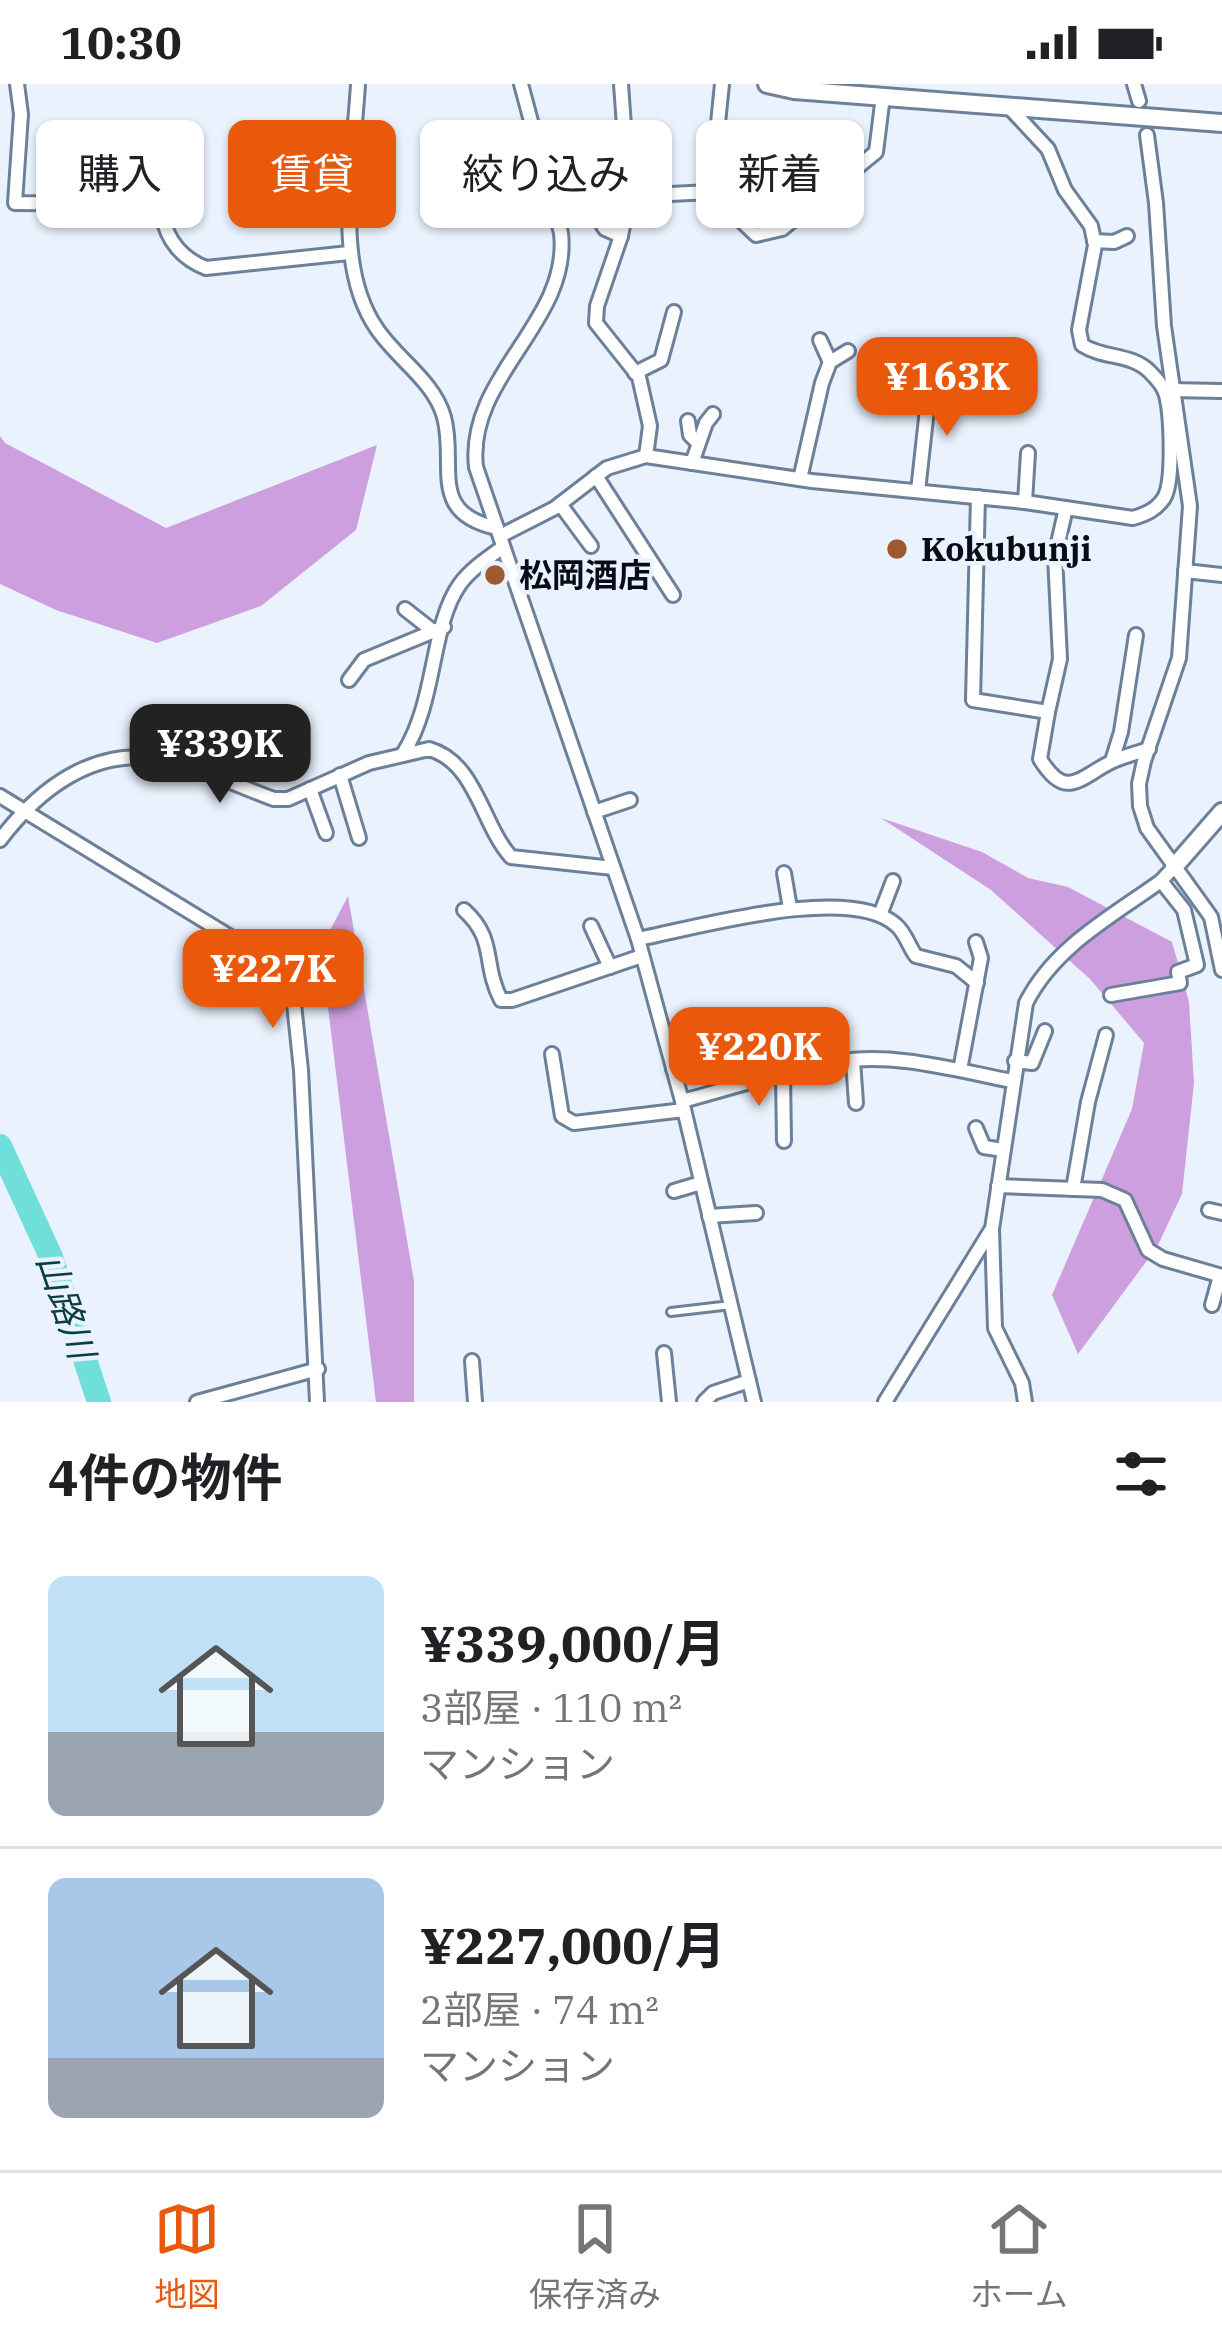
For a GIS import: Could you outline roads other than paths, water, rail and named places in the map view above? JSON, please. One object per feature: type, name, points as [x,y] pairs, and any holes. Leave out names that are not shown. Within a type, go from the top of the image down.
[{"type":"street","points":[[17,84],[21,114],[15,203],[146,204],[163,217],[165,233],[190,261],[206,268],[350,253]]},
{"type":"street","points":[[358,84],[350,253],[359,298],[377,329],[434,394],[445,419],[446,476],[456,506],[469,520],[500,537]]},
{"type":"street","points":[[521,84],[564,256],[550,302],[501,371],[474,450],[476,467],[638,939],[754,1402]]},
{"type":"street","points":[[622,84],[624,120]]},
{"type":"street","points":[[718,120],[722,84]]},
{"type":"street","points":[[767,84],[883,96],[971,93],[1006,104],[1222,123]]},
{"type":"street","points":[[1134,84],[1138,101]]},
{"type":"street","points":[[864,162],[876,152],[883,96]]},
{"type":"street","points":[[1006,104],[1048,149],[1065,190],[1090,226],[1094,242],[1079,330],[1082,345],[1099,355],[1129,358],[1170,390],[1222,392]]},
{"type":"street","points":[[1111,994],[1180,983],[1178,972],[1197,965],[1184,910],[1140,806],[1139,784],[1177,671],[1190,506],[1170,390],[1147,135]]},
{"type":"street","points":[[604,228],[621,236]]},
{"type":"street","points":[[623,228],[596,306],[596,322],[635,373],[646,398],[650,425],[646,456]]},
{"type":"street","points":[[748,228],[756,236],[783,228]]},
{"type":"street","points":[[1094,242],[1127,236]]},
{"type":"street","points":[[635,373],[661,360],[674,311]]},
{"type":"street","points":[[820,340],[830,362]]},
{"type":"street","points":[[800,479],[814,407],[830,362],[848,351]]},
{"type":"street","points":[[918,491],[929,382]]},
{"type":"street","points":[[403,754],[420,728],[439,629],[461,581],[500,537],[560,504],[607,468],[646,456],[1133,518],[1150,512],[1166,495],[1170,390]]},
{"type":"street","points":[[692,463],[713,414]]},
{"type":"street","points":[[688,422],[690,435],[698,443]]},
{"type":"street","points":[[1025,502],[1028,453]]},
{"type":"street","points":[[596,476],[673,595]]},
{"type":"street","points":[[978,497],[973,700],[1048,712]]},
{"type":"street","points":[[560,504],[591,546]]},
{"type":"street","points":[[1066,508],[1055,556],[1060,659],[1040,759],[1050,776],[1063,783],[1081,782],[1112,761],[1149,749]]},
{"type":"street","points":[[1185,571],[1222,575]]},
{"type":"street","points":[[405,609],[439,629]]},
{"type":"street","points":[[349,680],[364,660],[439,629]]},
{"type":"street","points":[[1112,761],[1136,635]]},
{"type":"street","points":[[0,840],[22,810],[65,776],[135,757],[162,759],[274,799],[288,799],[403,754],[438,751],[474,787],[496,841],[511,856],[613,868]]},
{"type":"street","points":[[340,776],[359,838]]},
{"type":"street","points":[[310,789],[326,833]]},
{"type":"street","points":[[0,796],[265,958],[280,976],[294,1004],[301,1070],[317,1402]]},
{"type":"street","points":[[594,812],[629,800]]},
{"type":"street","points":[[1025,1402],[1022,1383],[995,1328],[992,1229],[1026,1003],[1040,975],[1058,956],[1167,874],[1222,812]]},
{"type":"street","points":[[784,873],[790,908]]},
{"type":"street","points":[[1167,874],[1210,917],[1222,970]]},
{"type":"street","points":[[880,915],[893,881]]},
{"type":"street","points":[[638,939],[790,908],[841,908],[880,915],[899,926],[916,956],[956,966],[977,982]]},
{"type":"street","points":[[464,910],[484,928],[501,1000],[642,956]]},
{"type":"street","points":[[591,926],[610,967]]},
{"type":"street","points":[[960,1070],[981,958],[976,942]]},
{"type":"street","points":[[784,1142],[788,1016]]},
{"type":"street","points":[[1015,1061],[1032,1063],[1045,1031]]},
{"type":"street","points":[[1072,1189],[1106,1035]]},
{"type":"street","points":[[552,1054],[562,1116],[574,1123],[683,1105],[853,1061],[929,1064],[1012,1081]]},
{"type":"street","points":[[853,1061],[856,1103]]},
{"type":"street","points":[[673,1069],[710,1062]]},
{"type":"street","points":[[976,1128],[984,1147],[1003,1150]]},
{"type":"street","points":[[674,1191],[701,1183]]},
{"type":"street","points":[[998,1186],[1102,1190],[1124,1200],[1148,1250],[1221,1276],[1212,1305]]},
{"type":"street","points":[[709,1216],[756,1213]]},
{"type":"street","points":[[885,1402],[992,1229]]},
{"type":"street","points":[[664,1353],[669,1402]]},
{"type":"street","points":[[472,1360],[476,1402]]},
{"type":"street","points":[[197,1402],[318,1369]]},
{"type":"street","points":[[704,1402],[713,1393],[749,1381]]},
{"type":"lane","points":[[671,1312],[730,1305]]},
{"type":"waterway","name":"山路川","points":[[0,1146],[51,1257],[99,1402]]},
{"type":"place","name":"Kokubunji","points":[[897,549]]},
{"type":"place","name":"松岡酒店","points":[[495,575]]}]
